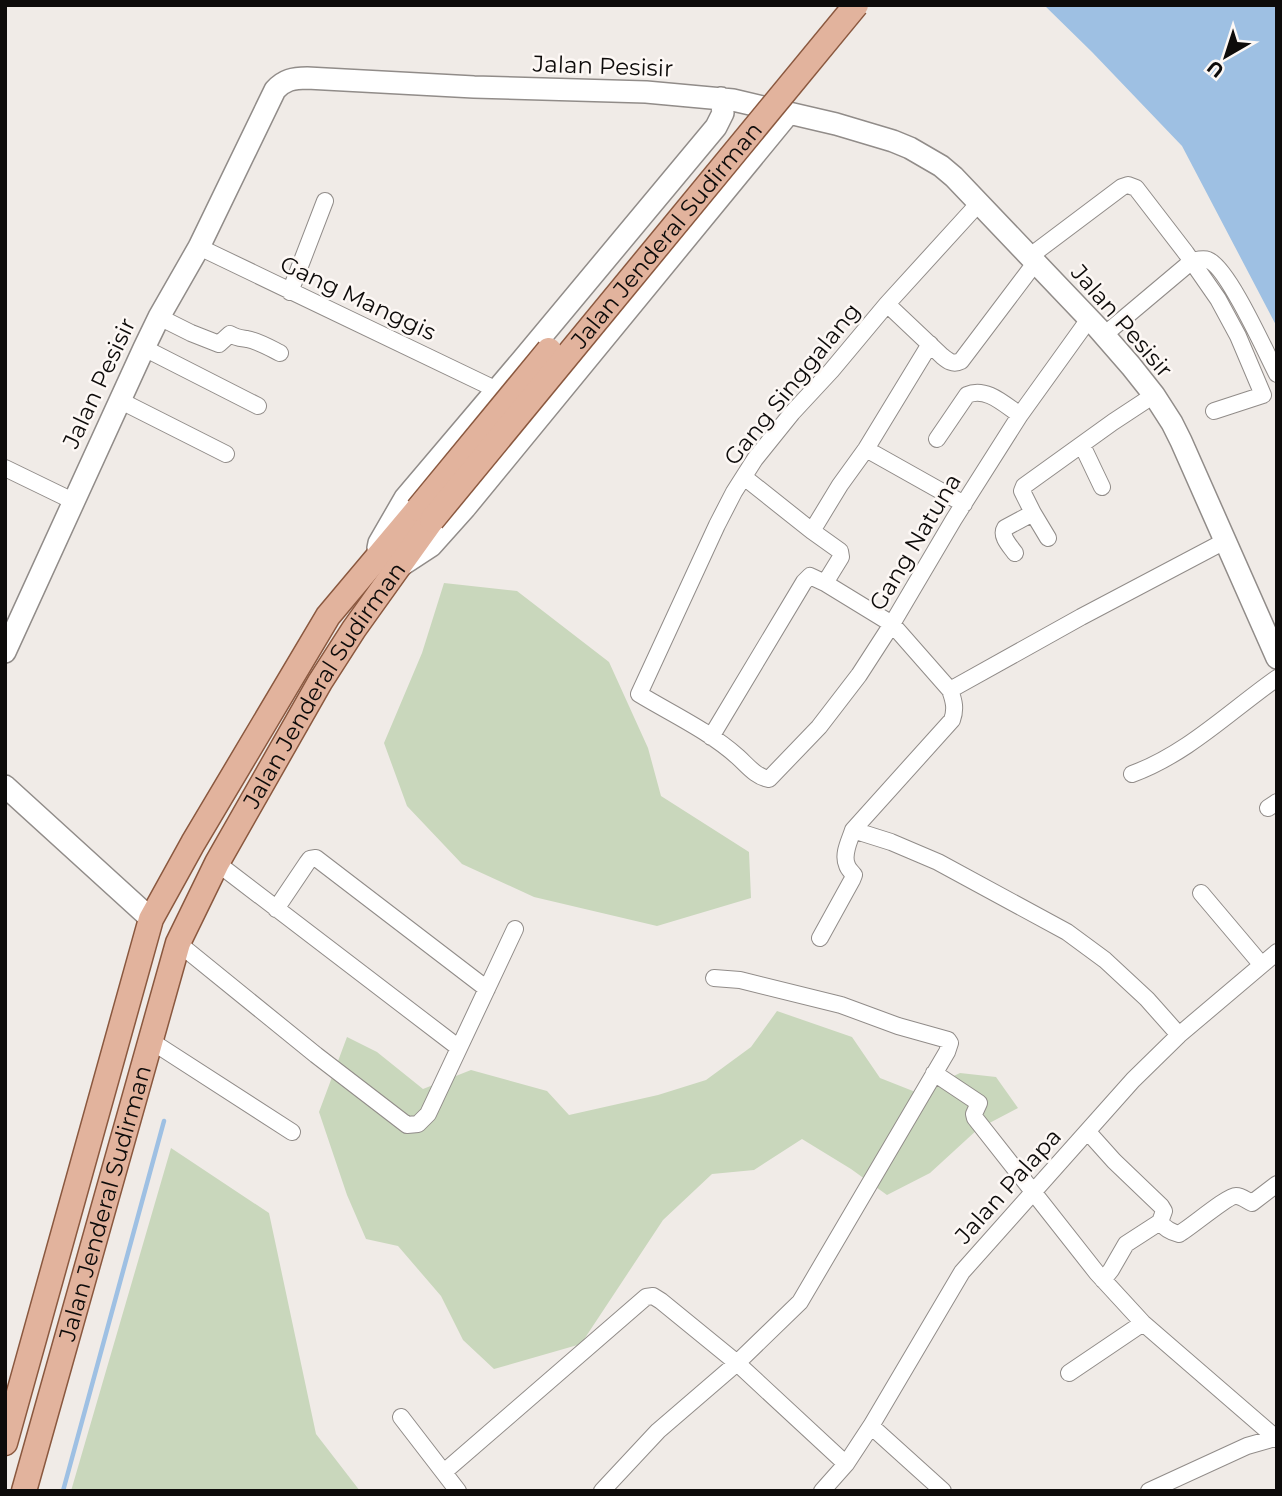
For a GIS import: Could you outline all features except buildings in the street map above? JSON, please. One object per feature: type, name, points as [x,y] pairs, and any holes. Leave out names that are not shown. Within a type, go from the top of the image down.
[{"type":"main road","name":"Jalan Jenderal Sudirman","points":[[5,1443],[150,919],[193,843],[328,616],[387,563],[835,5]]},
{"type":"main road","name":"Jalan Jenderal Sudirman","points":[[425,514],[856,5]]},
{"type":"main road","name":"Jalan Jenderal Sudirman","points":[[24,1491],[178,943],[217,863],[320,682],[354,629],[387,563]]},
{"type":"street","name":"Jalan Pesisir","points":[[5,652],[159,317],[199,247],[275,90],[281,83],[294,78],[487,88],[646,92],[721,98],[836,124],[911,148],[941,166],[979,203],[1104,335],[1154,395],[1181,441],[1217,546],[1277,658]]},
{"type":"street","points":[[721,98],[723,113],[716,127],[405,498],[379,543],[387,563],[431,546],[465,508],[789,113]]},
{"type":"street","points":[[887,304],[949,361],[957,363],[1032,260],[1122,187],[1128,185],[1138,191],[1207,281],[1238,336],[1263,395],[1214,411]]},
{"type":"street","points":[[290,292],[325,201]]},
{"type":"street","name":"Gang Singgalang","points":[[711,737],[639,694],[717,525],[744,477],[792,413],[979,203]]},
{"type":"street","name":"Gang Manggis","points":[[199,247],[497,390]]},
{"type":"street","points":[[1104,335],[1192,261],[1208,260],[1217,266],[1237,296],[1277,374]]},
{"type":"street","points":[[159,317],[191,334],[219,344],[230,334],[280,353]]},
{"type":"street","name":"Gang Natuna","points":[[711,737],[751,770],[769,779],[819,727],[859,676],[1020,415],[1089,319]]},
{"type":"street","points":[[812,531],[930,344]]},
{"type":"street","points":[[144,348],[258,406]]},
{"type":"street","points":[[937,439],[967,395],[973,392],[988,394],[1020,415]]},
{"type":"street","points":[[1048,538],[1022,491],[1024,486],[1154,395]]},
{"type":"street","points":[[119,400],[226,454]]},
{"type":"street","points":[[1082,445],[1102,487]]},
{"type":"street","points":[[866,449],[964,504]]},
{"type":"street","points":[[5,468],[73,501]]},
{"type":"street","points":[[744,477],[841,553],[825,583]]},
{"type":"street","points":[[1015,553],[1003,531],[1033,513]]},
{"type":"street","points":[[950,690],[1217,546]]},
{"type":"street","points":[[711,737],[810,576],[892,624],[950,690],[955,710],[952,720],[853,830],[846,849],[846,861],[853,877],[849,889],[820,938]]},
{"type":"street","points":[[1132,774],[1184,747],[1277,678]]},
{"type":"street","points":[[5,786],[150,919]]},
{"type":"street","points":[[853,830],[891,842],[938,862],[1067,932],[1105,960],[1147,999],[1179,1035]]},
{"type":"street","points":[[276,909],[310,859],[316,858],[487,989]]},
{"type":"street","points":[[217,863],[459,1048]]},
{"type":"street","points":[[1201,893],[1261,964]]},
{"type":"street","points":[[178,943],[407,1125],[418,1124],[428,1114],[515,929]]},
{"type":"street","name":"Jalan Palapa","points":[[822,1491],[846,1464],[871,1426],[962,1272],[1133,1080],[1179,1035],[1277,952]]},
{"type":"street","points":[[602,1491],[658,1431],[737,1363],[800,1302],[950,1043],[948,1040],[898,1026],[841,1005],[740,980],[714,978]]},
{"type":"street","points":[[151,1041],[292,1132]]},
{"type":"street","points":[[933,1073],[979,1103],[974,1116],[1103,1280],[1143,1323],[1276,1438]]},
{"type":"street","points":[[1088,1132],[1164,1211],[1160,1222],[1126,1244],[1103,1280]]},
{"type":"street","points":[[1160,1222],[1170,1231],[1179,1234],[1233,1196],[1252,1203],[1277,1184]]},
{"type":"street","points":[[444,1472],[646,1297],[653,1296],[737,1363],[846,1464]]},
{"type":"street","points":[[1069,1373],[1143,1323]]},
{"type":"street","points":[[401,1417],[458,1491]]},
{"type":"street","points":[[871,1426],[943,1491]]},
{"type":"street","points":[[1149,1491],[1247,1446],[1276,1438]]},
{"type":"green space","points":[[444,583],[517,591],[609,662],[648,748],[661,796],[749,852],[751,898],[657,926],[534,897],[462,864],[407,806],[384,743],[422,653]]},
{"type":"green space","points":[[777,1011],[852,1037],[880,1078],[918,1093],[960,1073],[996,1077],[1018,1108],[978,1129],[930,1173],[887,1195],[802,1139],[754,1170],[712,1174],[663,1220],[581,1344],[494,1369],[463,1340],[441,1296],[398,1246],[366,1239],[347,1195],[319,1112],[347,1037],[377,1052],[423,1089],[471,1070],[547,1091],[569,1115],[658,1095],[706,1080],[751,1047]]},
{"type":"green space","points":[[171,1148],[269,1213],[316,1434],[360,1491],[71,1491]]},
{"type":"water","points":[[1044,5],[1277,5],[1277,327],[1182,146]]},
{"type":"waterway","points":[[63,1491],[164,1121]]}]
